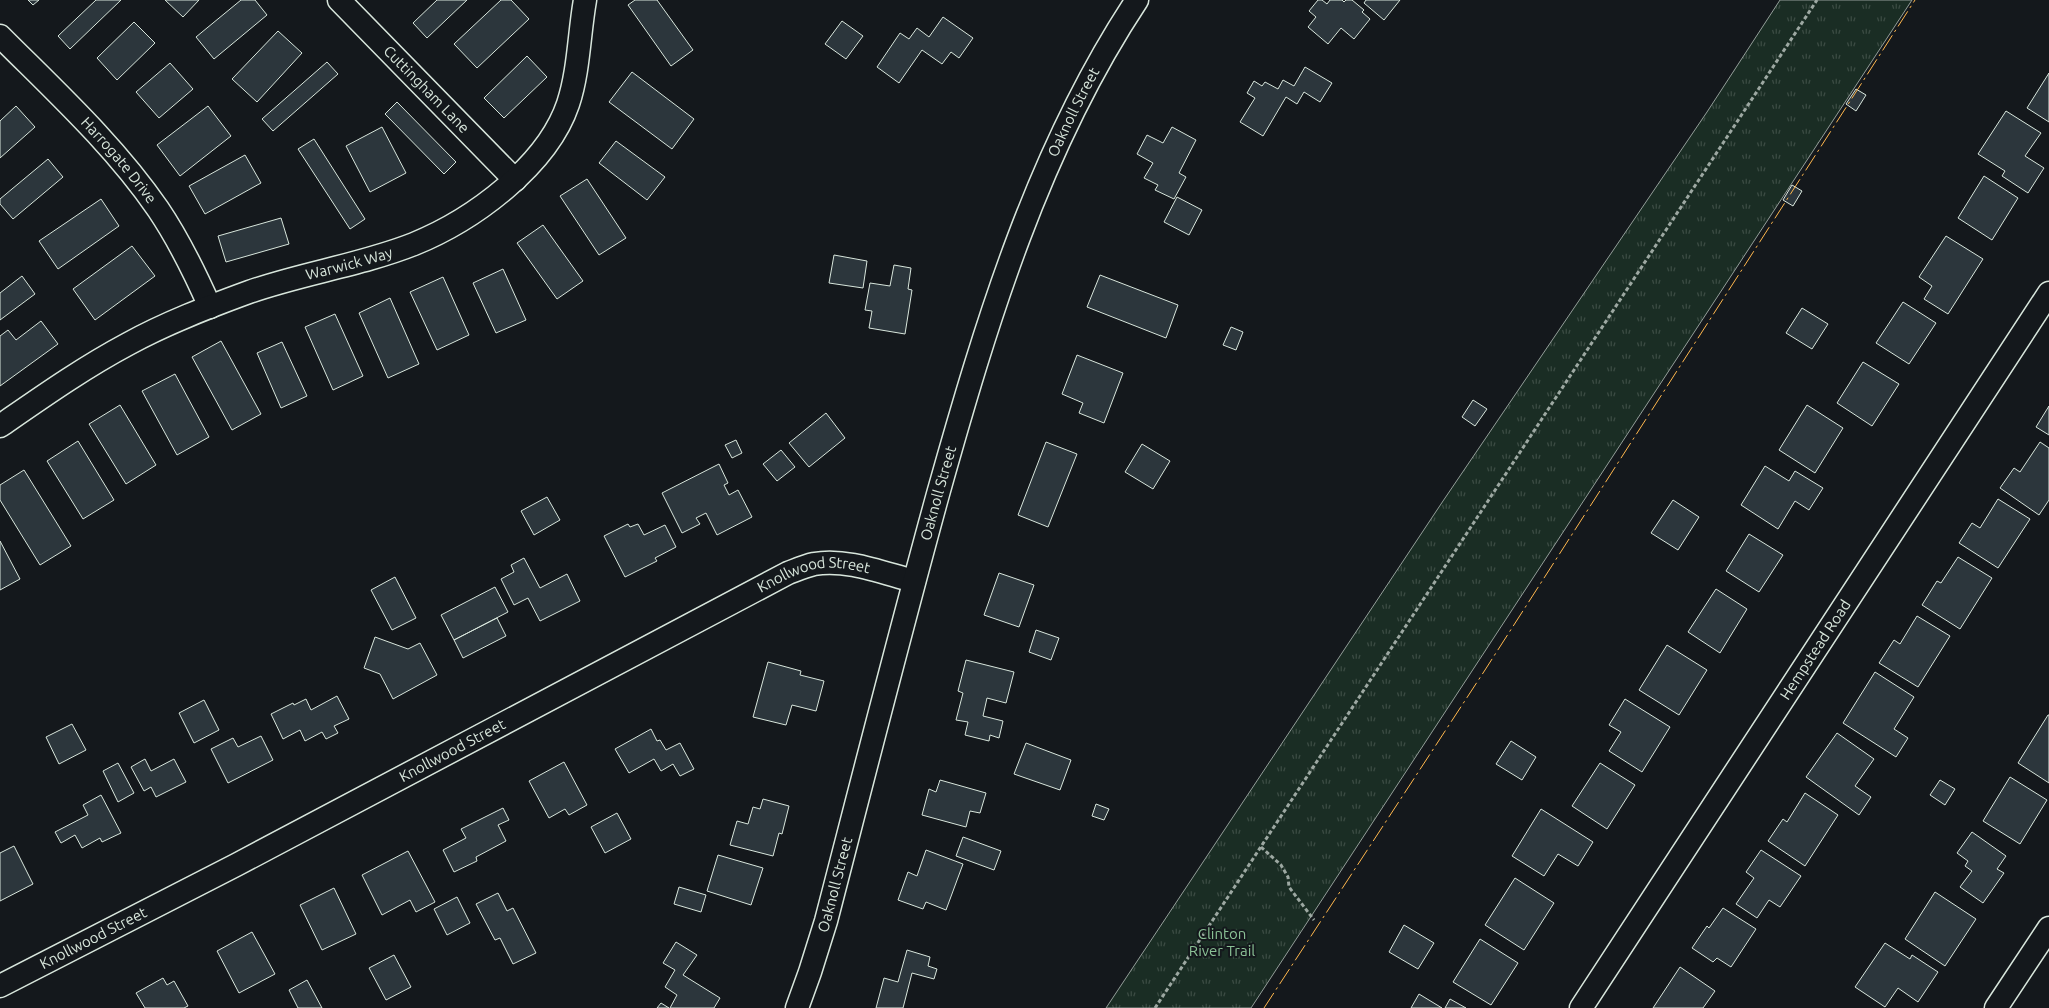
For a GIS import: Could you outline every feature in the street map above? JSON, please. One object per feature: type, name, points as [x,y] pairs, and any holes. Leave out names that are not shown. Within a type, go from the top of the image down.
[{"type":"street","name":"Cuttingham Lane","points":[[338,0],[515,180]]},
{"type":"street","name":"Warwick Way","points":[[0,426],[56,387],[128,344],[210,307],[294,278],[414,244],[476,211],[515,180],[541,153],[556,129],[568,104],[574,80],[585,0]]},
{"type":"street","name":"Oaknoll Street","points":[[797,1008],[826,921],[914,582],[978,358],[1000,291],[1046,169],[1068,118],[1090,76],[1137,0]]},
{"type":"street","name":"Harrogate Drive","points":[[0,36],[113,152],[137,180],[159,210],[176,238],[210,307]]},
{"type":"street","name":"Hempstead Road","points":[[1581,1008],[2049,293]]},
{"type":"street","name":"Knollwood Street","points":[[0,986],[245,860],[788,573],[813,564],[832,563],[884,573],[914,582]]},
{"type":"street","points":[[1996,1008],[2049,928]]},
{"type":"path","points":[[1155,1008],[1817,0]]},
{"type":"path","points":[[1261,847],[1282,866],[1288,877],[1289,888],[1314,920]]},
{"type":"green space","name":"Clinton River Trail","points":[[1780,0],[1912,0],[1251,1008],[1106,1008],[1443,501],[1707,112]]},
{"type":"building","points":[[28,0],[39,0],[33,5]]},
{"type":"building","points":[[96,0],[121,0],[70,49],[58,36]]},
{"type":"building","points":[[165,0],[199,0],[183,17]]},
{"type":"building","points":[[241,0],[255,0],[267,15],[214,59],[196,37]]},
{"type":"building","points":[[437,0],[467,0],[427,38],[413,23]]},
{"type":"building","points":[[501,0],[511,0],[529,19],[477,68],[454,44]]},
{"type":"building","points":[[635,0],[657,0],[693,50],[671,66],[628,5]]},
{"type":"building","points":[[1318,0],[1322,0],[1327,4],[1330,0],[1342,0],[1344,2],[1352,0],[1364,10],[1362,12],[1370,19],[1354,39],[1341,28],[1328,44],[1308,27],[1316,17],[1309,11]]},
{"type":"building","points":[[1366,0],[1400,0],[1384,20],[1364,3]]},
{"type":"building","points":[[943,17],[973,38],[959,58],[951,52],[942,64],[922,50],[899,83],[877,67],[900,33],[909,39],[917,28],[929,37]]},
{"type":"building","points":[[842,21],[863,36],[846,59],[825,44]]},
{"type":"building","points":[[134,22],[155,43],[117,80],[97,58]]},
{"type":"building","points":[[278,31],[302,53],[257,102],[232,79]]},
{"type":"building","points":[[527,56],[547,77],[504,118],[484,98]]},
{"type":"building","points":[[327,62],[338,74],[273,131],[262,119]]},
{"type":"building","points":[[170,63],[193,89],[159,118],[136,92]]},
{"type":"building","points":[[1305,67],[1332,83],[1320,102],[1304,92],[1297,104],[1286,97],[1263,136],[1240,122],[1255,98],[1247,93],[1254,81],[1262,86],[1265,82],[1278,89],[1283,80],[1294,86]]},
{"type":"building","points":[[632,72],[694,119],[672,149],[609,102]]},
{"type":"building","points":[[2049,73],[2049,122],[2027,108]]},
{"type":"building","points":[[1856,89],[1866,95],[1856,111],[1846,104]]},
{"type":"building","points":[[397,102],[456,162],[444,174],[385,114]]},
{"type":"building","points":[[16,106],[35,127],[0,158],[0,121]]},
{"type":"building","points":[[208,106],[231,136],[180,176],[157,145]]},
{"type":"building","points":[[2006,111],[2041,133],[2025,156],[2044,168],[2028,193],[2002,176],[2005,171],[1978,154]]},
{"type":"building","points":[[382,127],[406,173],[370,192],[346,146]]},
{"type":"building","points":[[1172,127],[1196,140],[1179,173],[1186,177],[1174,199],[1155,190],[1158,185],[1144,178],[1153,163],[1137,154],[1147,135],[1163,143]]},
{"type":"building","points":[[314,139],[365,219],[350,229],[298,149]]},
{"type":"building","points":[[616,141],[665,177],[647,200],[599,163]]},
{"type":"building","points":[[245,155],[261,183],[205,214],[189,186]]},
{"type":"building","points":[[48,159],[63,177],[13,219],[0,204],[0,199]]},
{"type":"building","points":[[1984,176],[2018,198],[1992,240],[1958,218]]},
{"type":"building","points":[[587,179],[626,238],[599,255],[560,196]]},
{"type":"building","points":[[1792,185],[1802,191],[1793,206],[1783,200]]},
{"type":"building","points":[[1177,197],[1202,210],[1189,235],[1164,222]]},
{"type":"building","points":[[101,199],[119,226],[58,269],[39,241]]},
{"type":"building","points":[[281,218],[289,244],[226,262],[218,236]]},
{"type":"building","points":[[543,225],[583,281],[557,299],[517,243]]},
{"type":"building","points":[[1946,236],[1983,259],[1948,314],[1924,299],[1932,286],[1919,277]]},
{"type":"building","points":[[132,246],[155,276],[95,320],[73,289]]},
{"type":"building","points":[[834,255],[867,261],[863,288],[829,283]]},
{"type":"building","points":[[894,265],[911,268],[908,289],[912,290],[905,334],[869,328],[872,311],[865,310],[870,283],[890,286]]},
{"type":"building","points":[[503,269],[526,320],[496,333],[473,283]]},
{"type":"building","points":[[1100,275],[1178,305],[1166,338],[1087,307]]},
{"type":"building","points":[[22,276],[35,294],[0,320],[0,293]]},
{"type":"building","points":[[443,277],[469,335],[437,350],[410,292]]},
{"type":"building","points":[[390,298],[419,364],[388,378],[359,313]]},
{"type":"building","points":[[1903,302],[1936,323],[1909,364],[1876,343]]},
{"type":"building","points":[[1802,308],[1828,324],[1812,349],[1786,333]]},
{"type":"building","points":[[335,314],[363,376],[333,390],[305,327]]},
{"type":"building","points":[[41,321],[58,344],[0,386],[0,336],[8,330],[16,340]]},
{"type":"building","points":[[1231,327],[1243,332],[1236,350],[1223,345]]},
{"type":"building","points":[[221,341],[261,414],[232,430],[192,357]]},
{"type":"building","points":[[282,342],[307,396],[281,408],[257,353]]},
{"type":"building","points":[[1077,355],[1123,373],[1104,423],[1079,413],[1083,403],[1062,394]]},
{"type":"building","points":[[1863,362],[1899,384],[1872,426],[1837,403]]},
{"type":"building","points":[[175,374],[209,437],[177,455],[142,391]]},
{"type":"building","points":[[1473,400],[1487,409],[1475,426],[1462,417]]},
{"type":"building","points":[[120,405],[156,465],[126,484],[89,424]]},
{"type":"building","points":[[1807,405],[1843,428],[1815,473],[1779,450]]},
{"type":"building","points":[[2049,406],[2049,435],[2036,427]]},
{"type":"building","points":[[826,413],[845,438],[809,467],[789,443]]},
{"type":"building","points":[[736,440],[742,453],[732,458],[725,445]]},
{"type":"building","points":[[78,441],[114,500],[83,519],[47,461]]},
{"type":"building","points":[[1046,442],[1077,454],[1048,527],[1018,515]]},
{"type":"building","points":[[2040,442],[2049,448],[2049,500],[2039,515],[2000,488],[2014,468],[2020,472]]},
{"type":"building","points":[[1142,444],[1170,461],[1153,489],[1125,472]]},
{"type":"building","points":[[781,450],[795,467],[777,481],[763,464]]},
{"type":"building","points":[[719,464],[728,483],[724,485],[729,495],[738,490],[752,517],[717,535],[706,513],[696,518],[700,524],[682,533],[662,493]]},
{"type":"building","points":[[1765,466],[1789,481],[1795,471],[1823,488],[1809,510],[1795,501],[1778,529],[1741,505]]},
{"type":"building","points":[[24,470],[71,546],[40,565],[0,500],[0,485]]},
{"type":"building","points":[[547,497],[560,520],[534,535],[521,511]]},
{"type":"building","points":[[1998,499],[2030,519],[1998,568],[1959,543],[1972,523],[1980,528]]},
{"type":"building","points":[[1673,500],[1699,517],[1678,550],[1651,533]]},
{"type":"building","points":[[628,524],[630,527],[638,524],[644,535],[665,525],[676,547],[655,558],[657,561],[625,577],[604,536]]},
{"type":"building","points":[[1749,534],[1783,555],[1759,592],[1726,571]]},
{"type":"building","points":[[0,541],[20,579],[0,590]]},
{"type":"building","points":[[1958,557],[1992,578],[1960,629],[1922,605],[1937,581],[1941,583]]},
{"type":"building","points":[[524,558],[540,588],[567,574],[580,601],[540,621],[528,598],[514,605],[501,579],[514,572],[511,565]]},
{"type":"building","points":[[999,573],[1034,585],[1019,627],[984,615]]},
{"type":"building","points":[[395,577],[416,618],[392,630],[371,590]]},
{"type":"building","points":[[495,587],[508,612],[454,640],[441,615]]},
{"type":"building","points":[[1716,589],[1747,609],[1720,653],[1688,632]]},
{"type":"building","points":[[1917,616],[1950,636],[1918,687],[1879,663],[1894,640],[1900,644]]},
{"type":"building","points":[[497,618],[506,636],[463,658],[454,640]]},
{"type":"building","points":[[1036,630],[1059,638],[1051,660],[1029,652]]},
{"type":"building","points":[[375,637],[408,649],[420,643],[437,675],[393,699],[380,674],[364,668]]},
{"type":"building","points":[[1667,645],[1707,670],[1679,715],[1639,690]]},
{"type":"building","points":[[966,660],[1014,672],[1006,703],[987,698],[983,716],[1003,721],[999,738],[990,735],[989,741],[965,735],[968,722],[956,720],[963,693],[958,691]]},
{"type":"building","points":[[768,662],[801,671],[800,675],[824,681],[816,711],[792,705],[786,725],[753,717]]},
{"type":"building","points":[[1875,672],[1914,697],[1894,729],[1908,738],[1896,757],[1843,723]]},
{"type":"building","points":[[337,696],[349,719],[334,726],[338,733],[326,739],[322,732],[305,741],[300,730],[283,739],[271,714],[306,699],[311,710]]},
{"type":"building","points":[[1625,699],[1670,727],[1642,772],[1609,751],[1621,732],[1609,725]]},
{"type":"building","points":[[204,700],[219,730],[194,743],[179,713]]},
{"type":"building","points":[[2049,715],[2049,783],[2018,763]]},
{"type":"building","points":[[72,724],[86,750],[59,764],[46,737]]},
{"type":"building","points":[[651,729],[657,741],[660,740],[666,750],[680,743],[694,769],[680,776],[673,764],[661,771],[654,759],[629,773],[615,749]]},
{"type":"building","points":[[1837,733],[1874,759],[1855,786],[1871,797],[1859,815],[1806,777]]},
{"type":"building","points":[[261,736],[273,760],[228,783],[211,749],[233,738],[238,747]]},
{"type":"building","points":[[1511,741],[1536,757],[1522,780],[1496,764]]},
{"type":"building","points":[[1026,743],[1071,760],[1060,790],[1014,774]]},
{"type":"building","points":[[145,759],[151,771],[174,759],[186,782],[156,797],[151,787],[144,791],[131,767]]},
{"type":"building","points":[[564,762],[587,805],[569,815],[565,809],[549,818],[529,781]]},
{"type":"building","points":[[118,763],[134,793],[118,802],[103,771]]},
{"type":"building","points":[[1600,763],[1635,785],[1607,829],[1572,806]]},
{"type":"building","points":[[2010,777],[2047,800],[2020,844],[1983,821]]},
{"type":"building","points":[[940,780],[986,793],[980,813],[970,811],[966,827],[922,815],[929,789],[936,792]]},
{"type":"building","points":[[1940,780],[1955,789],[1945,805],[1930,795]]},
{"type":"building","points":[[1805,793],[1838,815],[1805,866],[1768,841],[1783,819],[1787,822]]},
{"type":"building","points":[[101,795],[121,833],[102,842],[100,838],[82,848],[75,835],[61,843],[55,832],[88,815],[83,805]]},
{"type":"building","points":[[763,799],[789,806],[782,834],[779,833],[773,856],[730,845],[737,821],[748,824],[753,807],[760,809]]},
{"type":"building","points":[[1096,804],[1109,809],[1104,820],[1092,816]]},
{"type":"building","points":[[503,808],[509,820],[498,825],[506,841],[476,857],[477,861],[454,872],[443,850],[466,838],[461,829]]},
{"type":"building","points":[[1541,809],[1593,842],[1578,866],[1558,854],[1544,876],[1512,856]]},
{"type":"building","points":[[617,813],[631,839],[605,853],[591,827]]},
{"type":"building","points":[[1972,832],[2006,856],[1997,869],[2004,873],[1983,903],[1960,887],[1972,871],[1965,866],[1968,861],[1957,853]]},
{"type":"building","points":[[963,837],[1001,851],[994,870],[956,856]]},
{"type":"building","points":[[14,846],[33,884],[0,901],[0,853]]},
{"type":"building","points":[[926,850],[963,864],[946,910],[926,902],[923,909],[898,900],[908,872],[917,876]]},
{"type":"building","points":[[1761,850],[1801,876],[1780,907],[1769,900],[1757,918],[1736,904],[1754,878],[1746,872]]},
{"type":"building","points":[[408,851],[435,902],[416,912],[410,900],[382,915],[362,875]]},
{"type":"building","points":[[718,855],[763,868],[751,905],[707,891]]},
{"type":"building","points":[[1515,878],[1554,903],[1524,950],[1485,925]]},
{"type":"building","points":[[679,887],[706,895],[701,912],[674,904]]},
{"type":"building","points":[[334,888],[356,934],[322,950],[300,905]]},
{"type":"building","points":[[1935,892],[1976,919],[1945,966],[1905,939]]},
{"type":"building","points":[[498,893],[507,911],[513,908],[536,953],[513,964],[500,938],[495,940],[476,904]]},
{"type":"building","points":[[457,897],[470,923],[447,935],[434,909]]},
{"type":"building","points":[[1723,908],[1756,929],[1731,967],[1717,958],[1713,962],[1692,948],[1707,926],[1709,928]]},
{"type":"building","points":[[1404,925],[1434,943],[1418,969],[1389,952]]},
{"type":"building","points":[[252,932],[275,974],[239,993],[217,951]]},
{"type":"building","points":[[1480,939],[1518,963],[1491,1005],[1453,982]]},
{"type":"building","points":[[676,942],[697,955],[683,975],[720,998],[714,1008],[670,1008],[677,995],[665,987],[675,970],[663,963]]},
{"type":"building","points":[[1885,943],[1910,959],[1912,955],[1938,972],[1918,1002],[1898,988],[1885,1007],[1855,987]]},
{"type":"building","points":[[907,950],[930,957],[928,966],[937,969],[934,979],[912,973],[903,1008],[876,1008],[884,978],[898,982]]},
{"type":"building","points":[[394,955],[411,987],[386,1000],[369,968]]},
{"type":"building","points":[[1680,967],[1715,991],[1703,1008],[1653,1008]]},
{"type":"building","points":[[163,978],[167,985],[174,981],[188,1006],[184,1008],[145,1008],[136,993]]},
{"type":"building","points":[[307,980],[322,1008],[298,1008],[289,990]]},
{"type":"building","points":[[1419,994],[1442,1008],[1411,1008]]},
{"type":"building","points":[[1450,999],[1466,1008],[1445,1008]]},
{"type":"building","points":[[661,1003],[669,1008],[657,1008]]},
{"type":"power","points":[[1264,1008],[1485,670],[1915,0]]}]
